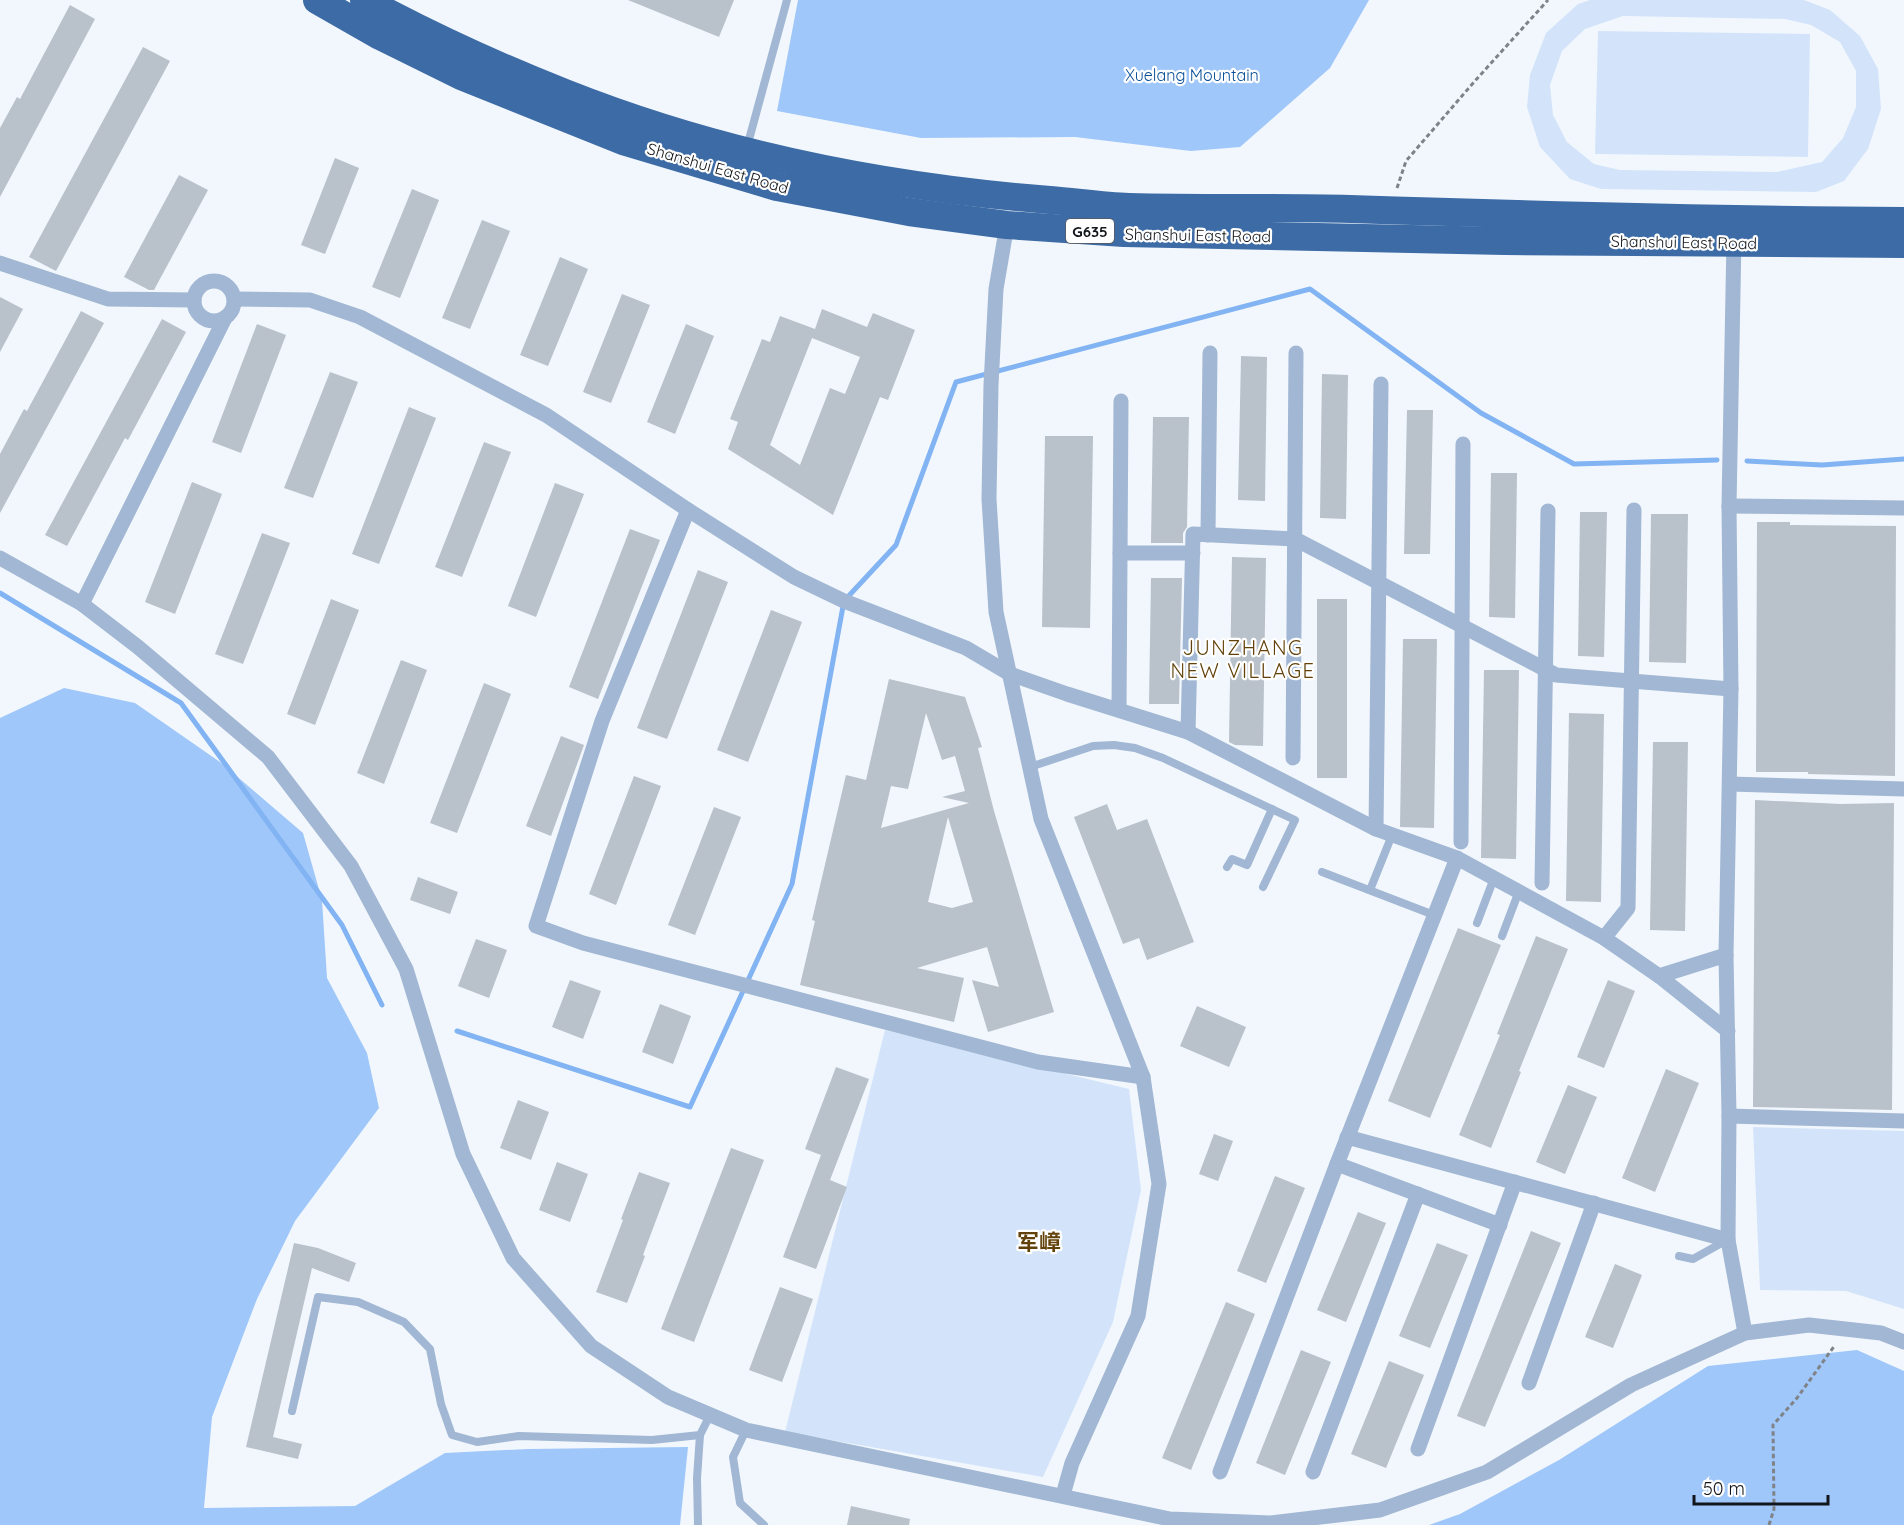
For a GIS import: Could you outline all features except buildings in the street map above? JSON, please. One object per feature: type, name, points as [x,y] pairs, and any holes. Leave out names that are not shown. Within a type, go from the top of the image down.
[{"type":"highway","name":"Shanshui East Road","points":[[317,0],[380,36],[461,76],[623,141],[777,187],[909,212],[1006,225],[1136,234],[1734,231],[1904,220]]},
{"type":"highway","name":"Shanshui East Road","points":[[364,0],[478,58],[568,95],[658,126],[746,151],[850,174],[929,188],[1127,207],[1395,211],[1734,231],[1904,244]]},
{"type":"street","points":[[1011,197],[996,289],[991,385],[989,499],[996,612],[1041,819],[1143,1077],[1159,1184],[1138,1316],[1072,1463],[1063,1495]]},
{"type":"street","points":[[1734,231],[1729,506],[1730,784],[1726,956],[1729,1116],[1728,1240],[1744,1333]]},
{"type":"street","points":[[0,263],[108,299],[194,300]]},
{"type":"street","points":[[82,604],[225,318],[232,310],[234,299],[231,290],[224,283],[214,281],[204,283],[197,291],[194,300],[196,311],[204,318],[214,321],[225,318]]},
{"type":"street","points":[[234,299],[310,300],[360,317],[546,415],[688,510],[794,577],[844,601],[966,648],[1010,674],[1188,732],[1376,830],[1457,858],[1604,938],[1659,976],[1728,1031]]},
{"type":"street","points":[[1293,758],[1296,352]]},
{"type":"street","points":[[1208,535],[1210,353]]},
{"type":"street","points":[[1376,830],[1381,384]]},
{"type":"street","points":[[1119,710],[1121,401]]},
{"type":"street","points":[[1461,842],[1464,444]]},
{"type":"street","points":[[1729,506],[1904,508]]},
{"type":"street","points":[[688,510],[602,721],[536,926],[583,943],[1038,1062],[1143,1077]]},
{"type":"street","points":[[1604,938],[1628,908],[1634,510]]},
{"type":"street","points":[[1542,883],[1548,512]]},
{"type":"street","points":[[1188,732],[1193,534],[1295,539],[1556,675],[1731,689]]},
{"type":"street","points":[[1120,553],[1193,553]]},
{"type":"street","points":[[0,558],[82,604],[138,647],[268,757],[351,866],[406,969],[463,1154],[513,1258],[591,1346],[668,1397],[746,1430],[1170,1519],[1269,1523],[1380,1510],[1487,1472],[1631,1385],[1744,1333],[1809,1325],[1881,1333],[1904,1342]]},
{"type":"street","points":[[1730,784],[1904,789]]},
{"type":"street","points":[[1220,1472],[1347,1137],[1457,858]]},
{"type":"street","points":[[1659,976],[1726,956]]},
{"type":"street","points":[[1729,1116],[1904,1121]]},
{"type":"street","points":[[1347,1137],[1728,1240]]},
{"type":"street","points":[[1337,1164],[1500,1225]]},
{"type":"street","points":[[1418,1449],[1515,1182]]},
{"type":"street","points":[[1313,1472],[1418,1194]]},
{"type":"street","points":[[1529,1383],[1594,1203]]},
{"type":"lane","points":[[746,151],[787,0]]},
{"type":"lane","points":[[1030,767],[1093,746],[1114,745],[1135,748],[1163,758],[1295,820],[1263,887]]},
{"type":"lane","points":[[1227,867],[1232,859],[1247,865],[1272,809]]},
{"type":"lane","points":[[1370,890],[1392,835]]},
{"type":"lane","points":[[1322,872],[1434,915]]},
{"type":"lane","points":[[1477,923],[1494,878]]},
{"type":"lane","points":[[1502,936],[1519,891]]},
{"type":"lane","points":[[1679,1256],[1693,1259],[1728,1240]]},
{"type":"lane","points":[[292,1411],[318,1297],[358,1302],[404,1322],[430,1349],[441,1404],[453,1435],[477,1442],[519,1436],[652,1440],[700,1435]]},
{"type":"lane","points":[[698,1525],[697,1478],[700,1435],[710,1415]]},
{"type":"lane","points":[[746,1430],[733,1457],[740,1503],[764,1525]]},
{"type":"path","points":[[1395,211],[1397,186],[1406,160],[1548,0]]},
{"type":"path","points":[[1769,1525],[1774,1509],[1773,1425],[1797,1398],[1835,1344],[1826,1341]]},
{"type":"shaded area","points":[[1590,0],[1804,0],[1830,10],[1860,36],[1878,69],[1881,109],[1868,149],[1844,181],[1816,192],[1601,189],[1570,179],[1540,147],[1527,107],[1530,75],[1546,33],[1578,4]],"holes":[[[1623,16],[1785,19],[1811,25],[1840,42],[1856,71],[1856,107],[1843,138],[1822,162],[1777,172],[1620,170],[1594,164],[1567,142],[1553,115],[1550,85],[1562,51],[1585,29]]]},
{"type":"shaded area","points":[[1598,31],[1810,34],[1808,157],[1595,154]]},
{"type":"shaded area","points":[[885,1030],[1129,1089],[1141,1190],[1113,1322],[1043,1477],[785,1432]]},
{"type":"shaded area","points":[[1753,1127],[1904,1131],[1904,1309],[1846,1291],[1760,1290]]},
{"type":"green space","name":"Xuelang Mountain","points":[[798,0],[1369,0],[1330,68],[1240,147],[1191,151],[1075,137],[921,138],[777,111]]},
{"type":"green space","points":[[64,688],[135,703],[220,762],[303,833],[322,900],[327,978],[367,1053],[379,1108],[295,1221],[257,1299],[212,1417],[204,1508],[355,1506],[445,1453],[528,1449],[688,1447],[680,1525],[0,1525],[0,718]]},
{"type":"green space","points":[[1857,1350],[1904,1371],[1904,1525],[1429,1525],[1460,1514],[1559,1460],[1708,1366]]},
{"type":"waterway","points":[[457,1031],[690,1107],[792,884],[844,601],[896,545],[956,382],[1310,289],[1481,413],[1574,464],[1717,460]]},
{"type":"waterway","points":[[1747,461],[1822,465],[1904,459]]},
{"type":"waterway","points":[[0,593],[181,703],[342,925],[382,1005]]},
{"type":"district","name":"JUNZHANG NEW VILLAGE","points":[[1243,658]]},
{"type":"district","name":"军嶂","points":[[1039,1242]]}]
